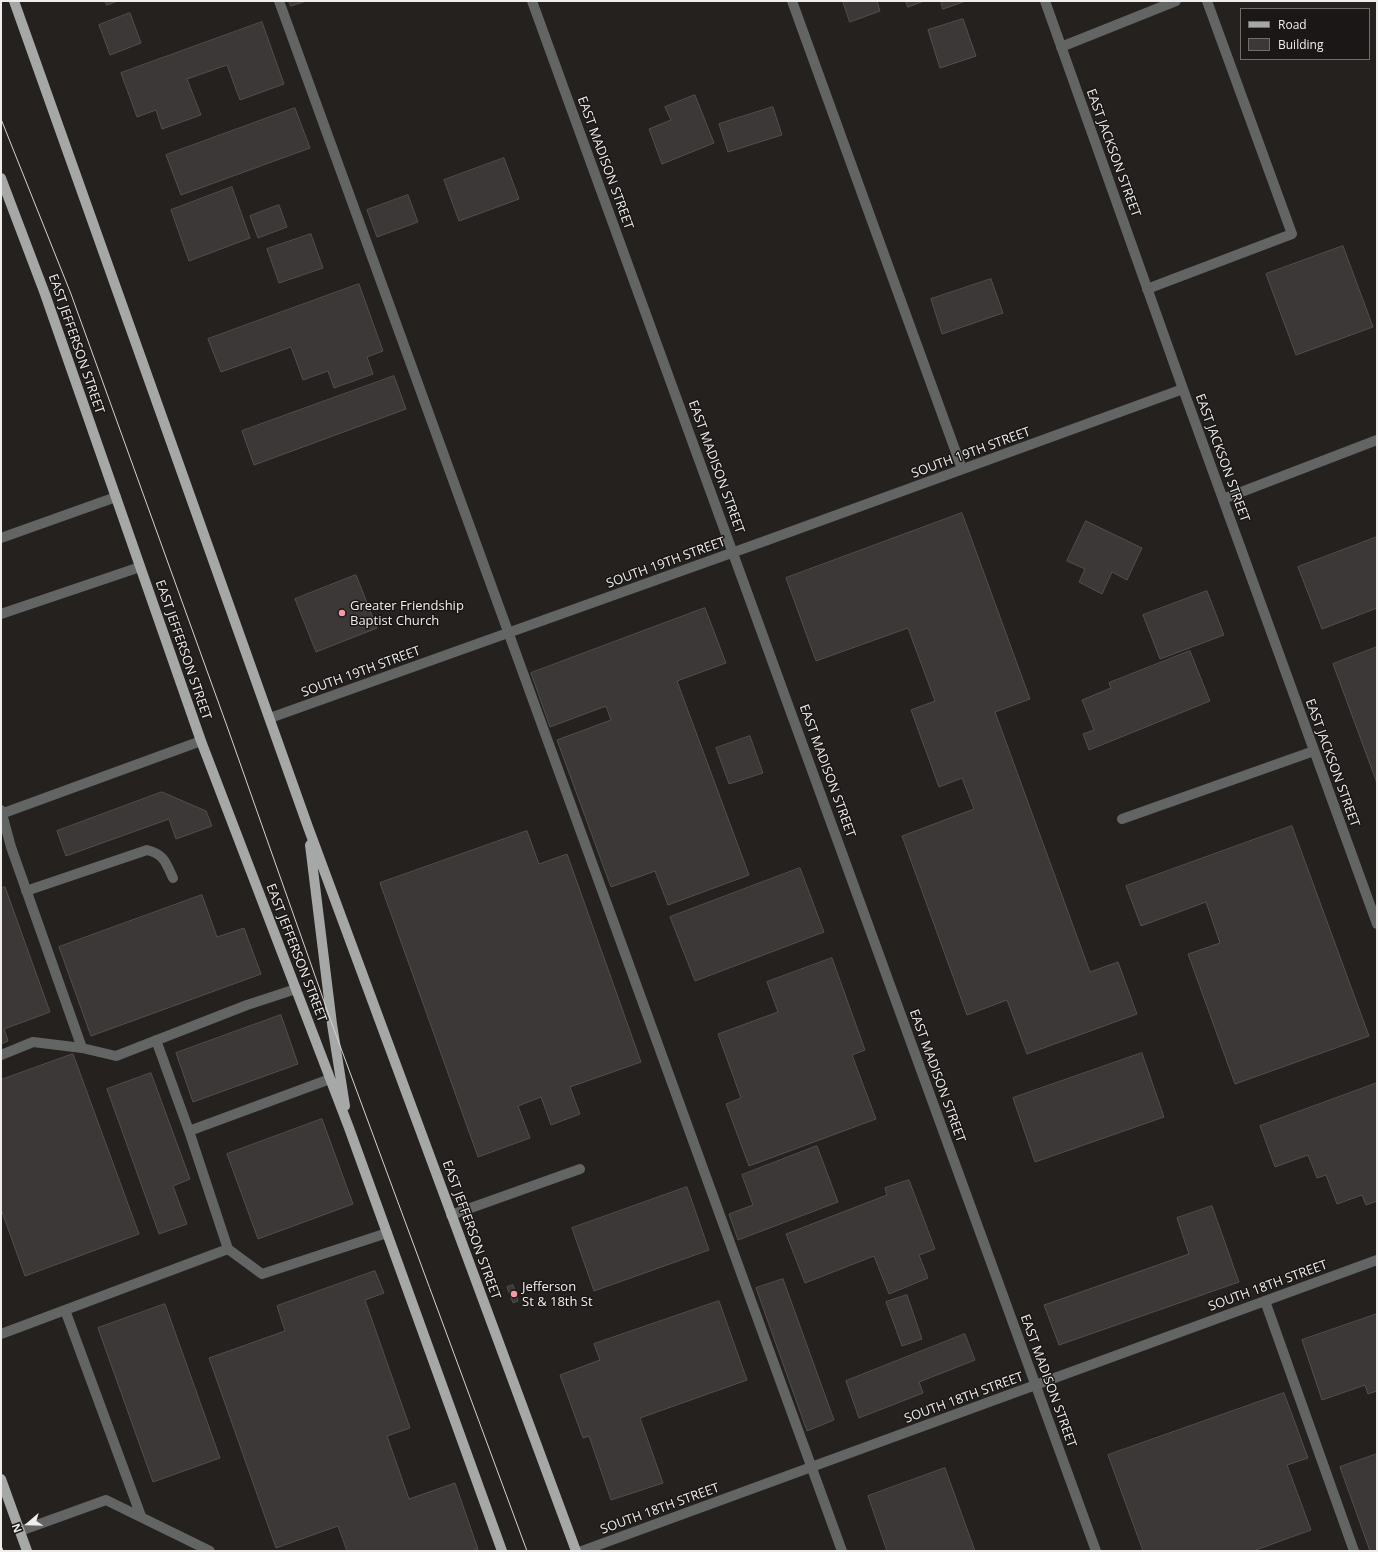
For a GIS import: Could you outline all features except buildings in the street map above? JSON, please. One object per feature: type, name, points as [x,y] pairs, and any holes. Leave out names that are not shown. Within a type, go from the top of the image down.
[{"type":"main road","name":"EAST JEFFERSON STREET","points":[[14,1],[308,828],[576,1551]]},
{"type":"main road","name":"EAST JEFFERSON STREET","points":[[1,178],[45,294],[201,741],[349,1128],[502,1551]]},
{"type":"main road","name":"EAST JEFFERSON STREET","points":[[308,828],[332,1024],[349,1128]]},
{"type":"main road","points":[[1,1479],[27,1551]]},
{"type":"street","points":[[279,1],[842,1551]]},
{"type":"street","name":"EAST MADISON STREET","points":[[532,1],[734,552],[1096,1551]]},
{"type":"street","points":[[792,1],[962,469]]},
{"type":"street","name":"EAST JACKSON STREET","points":[[1045,1],[1147,289],[1377,924]]},
{"type":"street","points":[[1061,47],[1176,1]]},
{"type":"street","points":[[1147,289],[1292,234],[1207,1]]},
{"type":"street","name":"SOUTH 19TH STREET","points":[[270,718],[1183,389]]},
{"type":"street","points":[[1223,499],[1377,440]]},
{"type":"street","points":[[1,538],[116,497]]},
{"type":"street","points":[[1,614],[140,566]]},
{"type":"street","points":[[82,1048],[26,891],[1,813],[201,741]]},
{"type":"street","points":[[1122,819],[1314,751]]},
{"type":"street","points":[[26,891],[147,850],[156,852],[164,859],[173,878]]},
{"type":"street","points":[[1,1055],[33,1042],[82,1048],[116,1056],[247,1005],[296,989]]},
{"type":"street","points":[[156,1040],[189,1131],[228,1250],[262,1274],[387,1233]]},
{"type":"street","points":[[189,1131],[330,1078]]},
{"type":"street","points":[[451,1215],[580,1169]]},
{"type":"street","points":[[1,1334],[228,1250]]},
{"type":"street","name":"SOUTH 18TH STREET","points":[[582,1551],[1377,1260]]},
{"type":"street","points":[[1265,1301],[1354,1551]]},
{"type":"street","points":[[66,1310],[141,1516]]},
{"type":"street","points":[[20,1531],[106,1500],[210,1551]]},
{"type":"tram line","points":[[1,119],[71,294],[228,729],[332,1024],[527,1551]]},
{"type":"tram line","points":[[1,1545],[3,1551]]},
{"type":"place","name":"Greater Friendship Baptist Church","points":[[342,613]]},
{"type":"place","name":"Jefferson St & 18th St","points":[[514,1294]]}]
